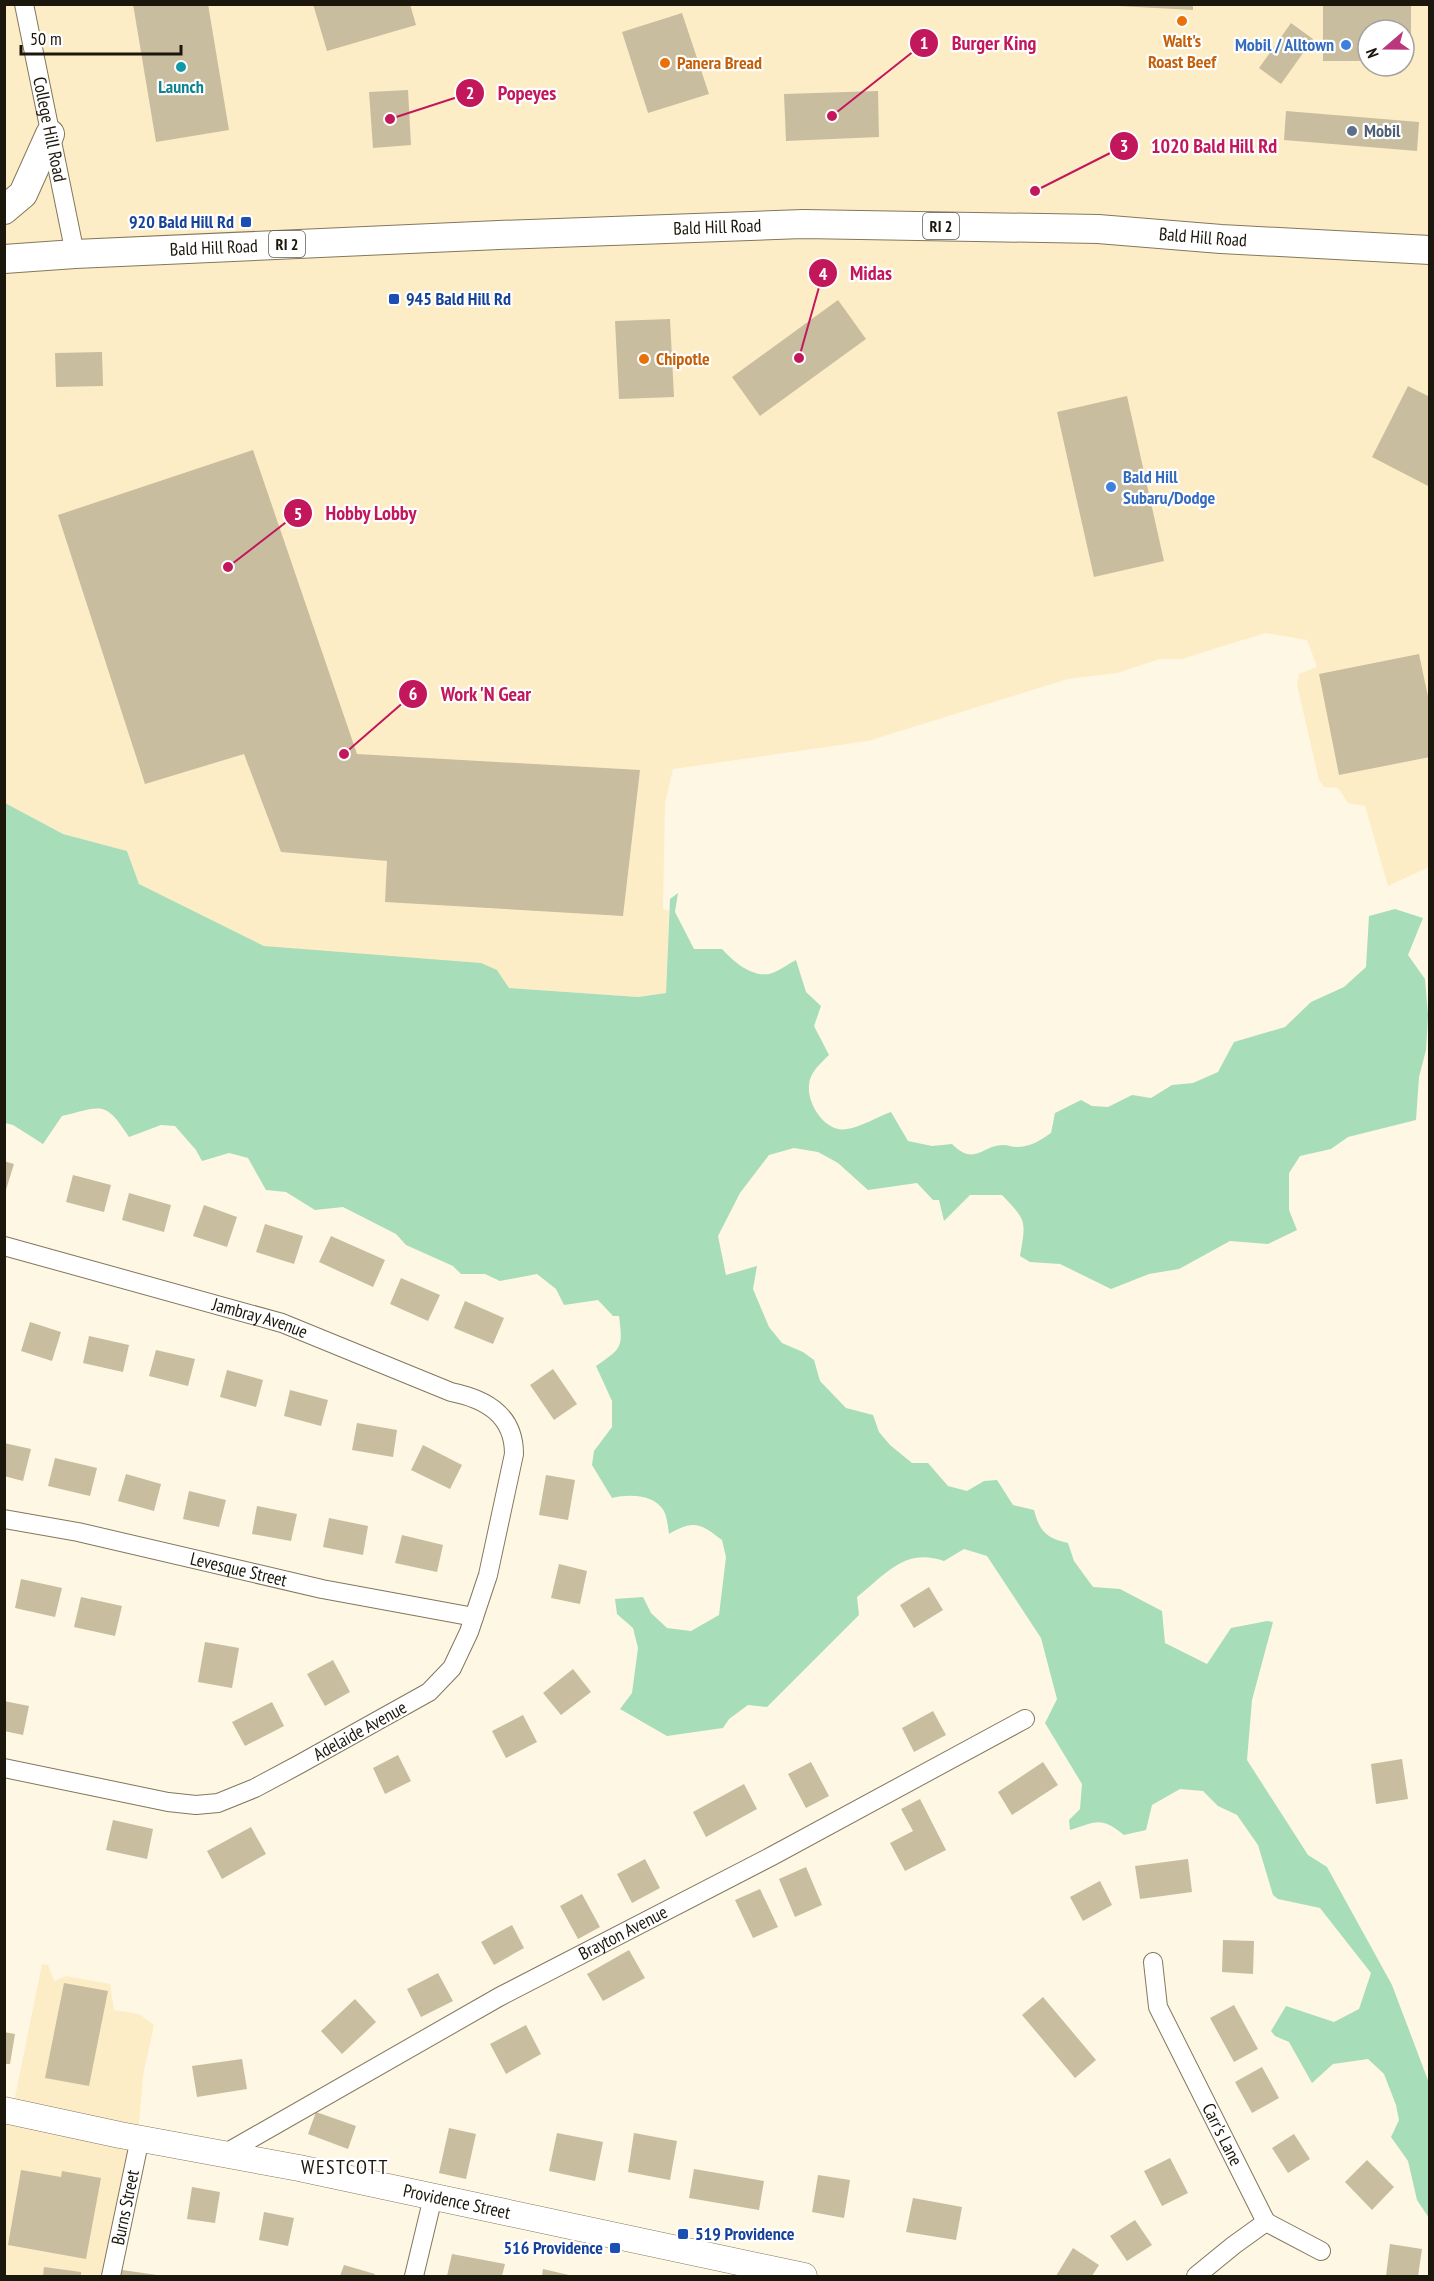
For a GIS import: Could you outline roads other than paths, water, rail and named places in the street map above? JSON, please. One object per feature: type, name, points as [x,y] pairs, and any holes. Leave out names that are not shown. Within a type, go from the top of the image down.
[{"type":"main road","points":[[4,210],[23,194],[50,134]]},
{"type":"main road","name":"Bald Hill Road","points":[[4,259],[75,254],[803,224],[1098,229],[1221,239],[1430,250]]},
{"type":"main road","points":[[1383,247],[1430,228]]},
{"type":"main road","points":[[1383,247],[1430,267]]},
{"type":"main road","name":"Providence Street","points":[[4,2110],[226,2153],[804,2277]]},
{"type":"street","name":"College Hill Road","points":[[24,4],[75,254]]},
{"type":"street","name":"Jambray Avenue","points":[[4,1246],[282,1323],[452,1392],[477,1398],[487,1403],[501,1418]]},
{"type":"street","name":"Adelaide Avenue","points":[[4,1768],[168,1802],[196,1805],[218,1803],[255,1788],[429,1692],[452,1668],[474,1617],[488,1575],[514,1454],[512,1435],[501,1418]]},
{"type":"street","name":"Levesque Street","points":[[4,1519],[90,1535],[322,1589],[474,1617]]},
{"type":"street","name":"Brayton Avenue","points":[[226,2153],[500,1996],[772,1856],[1025,1719]]},
{"type":"street","name":"Carr's Lane","points":[[1152,1962],[1158,2007],[1266,2222]]},
{"type":"street","name":"Burns Street","points":[[111,2277],[140,2138]]},
{"type":"street","points":[[414,2277],[434,2197]]},
{"type":"street","points":[[1196,2277],[1266,2222],[1321,2251]]},
{"type":"place","name":"Walt's Roast Beef","points":[[1182,21]]},
{"type":"place","name":"Mobil / Alltown","points":[[1346,45]]},
{"type":"place","name":"Panera Bread","points":[[665,63]]},
{"type":"place","name":"Launch","points":[[181,67]]},
{"type":"place","name":"Burger King","points":[[832,116]]},
{"type":"place","name":"Popeyes","points":[[390,119]]},
{"type":"place","name":"Mobil","points":[[1352,131]]},
{"type":"place","name":"1020 Bald Hill Rd","points":[[1035,191]]},
{"type":"place","name":"920 Bald Hill Rd","points":[[246,222]]},
{"type":"place","name":"945 Bald Hill Rd","points":[[394,299]]},
{"type":"place","name":"Midas","points":[[799,358]]},
{"type":"place","name":"Chipotle","points":[[644,359]]},
{"type":"place","name":"Bald Hill Subaru/Dodge","points":[[1111,487]]},
{"type":"place","name":"Hobby Lobby","points":[[228,567]]},
{"type":"place","name":"Work 'N Gear","points":[[344,754]]},
{"type":"place","name":"519 Providence","points":[[683,2234]]},
{"type":"place","name":"516 Providence","points":[[615,2248]]},
{"type":"district","name":"WESTCOTT","points":[[345,2167]]}]
